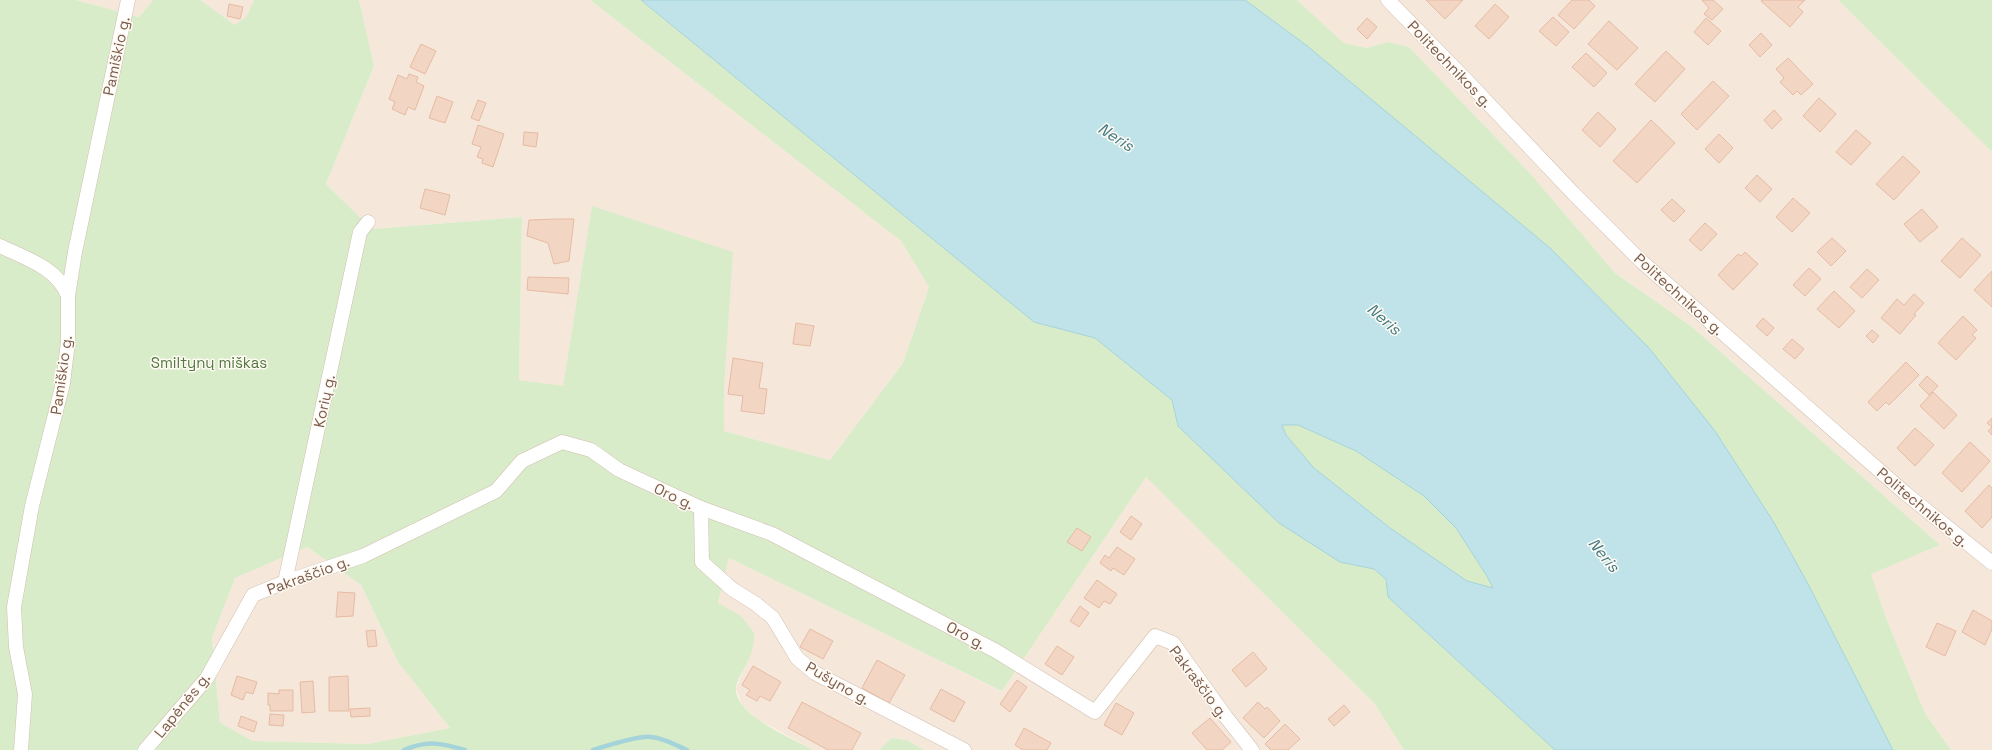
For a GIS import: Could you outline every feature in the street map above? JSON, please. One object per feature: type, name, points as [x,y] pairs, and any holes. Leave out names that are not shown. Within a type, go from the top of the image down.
[{"type":"street","name":"Pamiškio g.","points":[[21,750],[25,694],[16,647],[14,607],[32,506],[63,383],[68,342],[68,296],[75,252],[128,0]]},
{"type":"street","name":"Politechnikos g.","points":[[1388,0],[1573,193],[1641,261],[1899,488],[1992,563]]},
{"type":"street","name":"Korių g.","points":[[285,582],[360,232],[368,222]]},
{"type":"street","points":[[0,246],[52,272],[66,288],[68,296]]},
{"type":"street","name":"Oro g.","points":[[363,556],[496,491],[522,461],[562,442],[591,450],[619,470],[701,508],[772,534],[996,651]]},
{"type":"street","name":"Pušyno g.","points":[[701,508],[702,562],[732,588],[756,604],[773,618],[797,658],[815,673],[964,750]]},
{"type":"street","name":"Pakraščio g.","points":[[253,595],[285,582],[363,556]]},
{"type":"street","name":"Lapėnės g.","points":[[145,750],[206,678],[253,595]]},
{"type":"street","name":"Pakraščio g.","points":[[996,651],[1095,712],[1155,636],[1173,643],[1226,717],[1252,750]]},
{"type":"shaded area","points":[[76,0],[153,0],[139,17]]},
{"type":"shaded area","points":[[200,0],[254,0],[246,17],[235,25]]},
{"type":"shaded area","points":[[359,0],[590,0],[901,241],[929,287],[903,363],[830,460],[724,431],[724,386],[592,207],[563,387],[519,380],[522,217],[372,229],[326,184],[374,66]]},
{"type":"shaded area","points":[[1297,0],[1838,0],[1992,152],[1992,750],[1951,750],[1925,713],[1886,618],[1870,574],[1940,545],[1691,326],[1615,273],[1529,172],[1409,47],[1388,42],[1366,48],[1344,43]]},
{"type":"shaded area","points":[[1146,477],[1374,703],[1404,750],[924,750],[907,740],[891,738],[879,750],[813,750],[757,719],[742,705],[736,689],[743,669],[752,651],[718,603],[729,558],[1002,691]]},
{"type":"shaded area","points":[[307,547],[361,585],[398,662],[450,728],[367,744],[253,741],[220,724],[212,638],[235,578]]},
{"type":"green space","name":"Smiltynų miškas","points":[[0,0],[76,0],[139,17],[153,0],[200,0],[235,25],[246,17],[254,0],[359,0],[374,66],[326,184],[372,229],[522,217],[519,380],[563,386],[592,206],[733,252],[724,386],[724,431],[830,460],[903,363],[929,287],[901,241],[590,0],[641,0],[1034,322],[1095,338],[1172,400],[1178,426],[1340,562],[1374,569],[1386,579],[1388,597],[1555,750],[1404,750],[1374,703],[1146,477],[1002,691],[729,558],[718,603],[741,616],[754,633],[754,644],[752,651],[737,683],[736,688],[738,698],[754,717],[780,733],[813,750],[0,750]],"holes":[[[307,547],[361,585],[398,662],[450,728],[367,744],[253,741],[220,723],[212,638],[235,578]]]},
{"type":"green space","points":[[1245,0],[1297,0],[1344,43],[1366,48],[1388,42],[1409,47],[1529,172],[1615,273],[1691,326],[1940,545],[1871,574],[1886,618],[1925,713],[1951,750],[1893,750],[1807,582],[1773,521],[1715,431],[1306,45]]},
{"type":"green space","points":[[1838,0],[1992,0],[1992,152]]},
{"type":"green space","points":[[1282,425],[1298,425],[1356,451],[1424,496],[1456,528],[1493,588],[1467,581],[1390,528],[1314,468],[1286,435]]},
{"type":"green space","points":[[891,738],[907,740],[924,750],[879,750]]},
{"type":"water","name":"Neris","points":[[641,0],[1245,0],[1306,45],[1550,248],[1649,348],[1715,431],[1773,521],[1807,582],[1893,750],[1555,750],[1388,597],[1386,579],[1374,569],[1340,562],[1279,523],[1178,426],[1172,400],[1095,338],[1034,322]],"holes":[[[1282,425],[1298,425],[1356,451],[1424,496],[1456,528],[1493,588],[1467,581],[1390,528],[1314,468],[1286,435]]]},
{"type":"building","points":[[1426,0],[1463,0],[1445,19]]},
{"type":"building","points":[[1572,0],[1589,0],[1595,6],[1574,29],[1558,15]]},
{"type":"building","points":[[1702,0],[1713,0],[1723,9],[1712,20],[1704,14],[1709,8]]},
{"type":"building","points":[[1805,0],[1798,7],[1803,12],[1790,27],[1761,1]]},
{"type":"building","points":[[229,4],[243,7],[240,19],[227,16]]},
{"type":"building","points":[[1495,4],[1509,17],[1489,39],[1475,26]]},
{"type":"building","points":[[1553,17],[1569,32],[1556,46],[1539,31]]},
{"type":"building","points":[[1367,18],[1377,27],[1367,39],[1357,29]]},
{"type":"building","points":[[1706,18],[1721,31],[1708,45],[1694,32]]},
{"type":"building","points":[[1609,21],[1638,48],[1617,70],[1588,44]]},
{"type":"building","points":[[1761,33],[1772,45],[1760,57],[1749,45]]},
{"type":"building","points":[[421,44],[436,51],[425,74],[410,67]]},
{"type":"building","points":[[1666,51],[1685,69],[1655,102],[1635,84]]},
{"type":"building","points":[[1586,53],[1607,73],[1594,87],[1572,67]]},
{"type":"building","points":[[1788,58],[1813,84],[1801,95],[1797,91],[1793,95],[1780,82],[1784,78],[1776,69]]},
{"type":"building","points":[[409,74],[418,77],[416,82],[424,86],[415,110],[408,107],[405,115],[392,109],[395,102],[389,99],[398,75],[407,79]]},
{"type":"building","points":[[1713,81],[1729,96],[1697,130],[1681,114]]},
{"type":"building","points":[[437,96],[453,102],[445,123],[429,118]]},
{"type":"building","points":[[1819,98],[1836,114],[1820,132],[1803,116]]},
{"type":"building","points":[[478,100],[486,103],[479,121],[471,118]]},
{"type":"building","points":[[1774,110],[1782,119],[1772,129],[1764,120]]},
{"type":"building","points":[[1598,112],[1616,129],[1600,147],[1582,130]]},
{"type":"building","points":[[1651,120],[1675,143],[1637,183],[1613,161]]},
{"type":"building","points":[[478,125],[504,134],[493,167],[482,163],[483,159],[477,157],[481,147],[472,144]]},
{"type":"building","points":[[1856,130],[1871,143],[1851,165],[1836,152]]},
{"type":"building","points":[[524,132],[538,133],[536,147],[523,145]]},
{"type":"building","points":[[1719,134],[1733,148],[1719,163],[1705,149]]},
{"type":"building","points":[[1903,156],[1920,172],[1894,200],[1876,184]]},
{"type":"building","points":[[1757,175],[1772,189],[1760,202],[1745,188]]},
{"type":"building","points":[[425,189],[450,195],[445,215],[420,208]]},
{"type":"building","points":[[1793,198],[1810,213],[1792,232],[1776,217]]},
{"type":"building","points":[[1672,199],[1685,211],[1674,222],[1661,210]]},
{"type":"building","points":[[1922,209],[1938,227],[1920,242],[1904,224]]},
{"type":"building","points":[[574,219],[569,261],[554,264],[548,243],[527,236],[529,220]]},
{"type":"building","points":[[1705,223],[1717,234],[1701,251],[1689,240]]},
{"type":"building","points":[[1832,238],[1846,251],[1831,266],[1817,252]]},
{"type":"building","points":[[1962,238],[1981,255],[1960,278],[1941,261]]},
{"type":"building","points":[[1745,252],[1758,264],[1733,290],[1718,275],[1738,254],[1741,256]]},
{"type":"building","points":[[1809,268],[1821,279],[1805,296],[1793,285]]},
{"type":"building","points":[[1867,269],[1879,280],[1862,298],[1850,287]]},
{"type":"building","points":[[1992,271],[1992,307],[1974,290]]},
{"type":"building","points":[[528,277],[569,278],[568,294],[527,290]]},
{"type":"building","points":[[1834,291],[1855,311],[1839,328],[1817,309]]},
{"type":"building","points":[[1914,294],[1924,303],[1900,334],[1881,318],[1897,299],[1904,305]]},
{"type":"building","points":[[1963,316],[1977,330],[1972,335],[1976,338],[1956,360],[1938,343]]},
{"type":"building","points":[[1763,318],[1774,328],[1767,336],[1756,326]]},
{"type":"building","points":[[796,323],[814,326],[810,346],[793,344]]},
{"type":"building","points":[[1872,330],[1879,336],[1873,343],[1866,336]]},
{"type":"building","points":[[1792,339],[1804,349],[1795,359],[1783,349]]},
{"type":"building","points":[[733,358],[763,363],[759,388],[767,389],[764,414],[741,411],[743,396],[728,394]]},
{"type":"building","points":[[1906,362],[1919,375],[1889,405],[1886,402],[1877,411],[1868,402]]},
{"type":"building","points":[[1927,376],[1938,386],[1929,395],[1919,385]]},
{"type":"building","points":[[1933,392],[1957,415],[1944,429],[1920,406]]},
{"type":"building","points":[[1992,418],[1992,427],[1987,423]]},
{"type":"building","points":[[1992,427],[1992,435],[1988,431]]},
{"type":"building","points":[[1915,428],[1934,445],[1915,466],[1897,448]]},
{"type":"building","points":[[1970,442],[1990,461],[1962,492],[1942,473]]},
{"type":"building","points":[[1989,485],[1992,488],[1992,517],[1982,528],[1965,511]]},
{"type":"building","points":[[1131,516],[1142,524],[1131,540],[1120,532]]},
{"type":"building","points":[[1077,528],[1091,537],[1082,551],[1067,542]]},
{"type":"building","points":[[1117,547],[1135,559],[1124,575],[1113,568],[1111,571],[1100,563],[1105,555],[1109,558]]},
{"type":"building","points":[[1097,580],[1117,594],[1110,604],[1104,601],[1099,608],[1084,598]]},
{"type":"building","points":[[338,592],[355,593],[353,616],[336,617]]},
{"type":"building","points":[[1080,606],[1089,613],[1079,627],[1070,621]]},
{"type":"building","points":[[1973,610],[1992,621],[1992,629],[1985,645],[1962,632]]},
{"type":"building","points":[[1937,623],[1956,631],[1945,656],[1926,647]]},
{"type":"building","points":[[810,629],[833,641],[823,659],[800,647]]},
{"type":"building","points":[[375,630],[377,646],[368,647],[366,631]]},
{"type":"building","points":[[1057,646],[1074,657],[1062,675],[1045,664]]},
{"type":"building","points":[[1253,652],[1267,669],[1246,687],[1232,670]]},
{"type":"building","points":[[877,660],[905,675],[889,703],[862,688]]},
{"type":"building","points":[[753,666],[781,682],[770,701],[760,696],[757,701],[746,695],[750,690],[742,685]]},
{"type":"building","points":[[237,676],[257,682],[253,694],[246,692],[243,700],[231,695]]},
{"type":"building","points":[[348,676],[349,711],[329,711],[329,677]]},
{"type":"building","points":[[1017,680],[1027,687],[1010,712],[1000,704]]},
{"type":"building","points":[[313,681],[315,712],[302,713],[300,682]]},
{"type":"building","points":[[941,689],[965,702],[954,722],[930,709]]},
{"type":"building","points":[[279,690],[293,690],[293,711],[270,711],[270,705],[268,705],[268,693],[279,694]]},
{"type":"building","points":[[802,702],[861,733],[852,750],[828,750],[788,728]]},
{"type":"building","points":[[1258,702],[1265,709],[1267,707],[1280,721],[1264,738],[1243,718]]},
{"type":"building","points":[[1116,703],[1134,713],[1122,735],[1104,725]]},
{"type":"building","points":[[1344,705],[1350,712],[1334,726],[1328,719]]},
{"type":"building","points":[[370,708],[370,716],[351,717],[350,709]]},
{"type":"building","points":[[270,714],[284,715],[283,726],[269,725]]},
{"type":"building","points":[[241,716],[257,722],[254,732],[238,726]]},
{"type":"building","points":[[1210,718],[1231,742],[1222,750],[1207,750],[1192,733]]},
{"type":"building","points":[[1285,724],[1300,739],[1288,750],[1271,750],[1265,744]]},
{"type":"building","points":[[1024,728],[1051,743],[1047,750],[1023,750],[1015,745]]},
{"type":"waterway","points":[[593,750],[622,741],[646,737],[660,739],[687,750]]},
{"type":"waterway","points":[[404,750],[428,744],[441,744],[465,750]]}]
